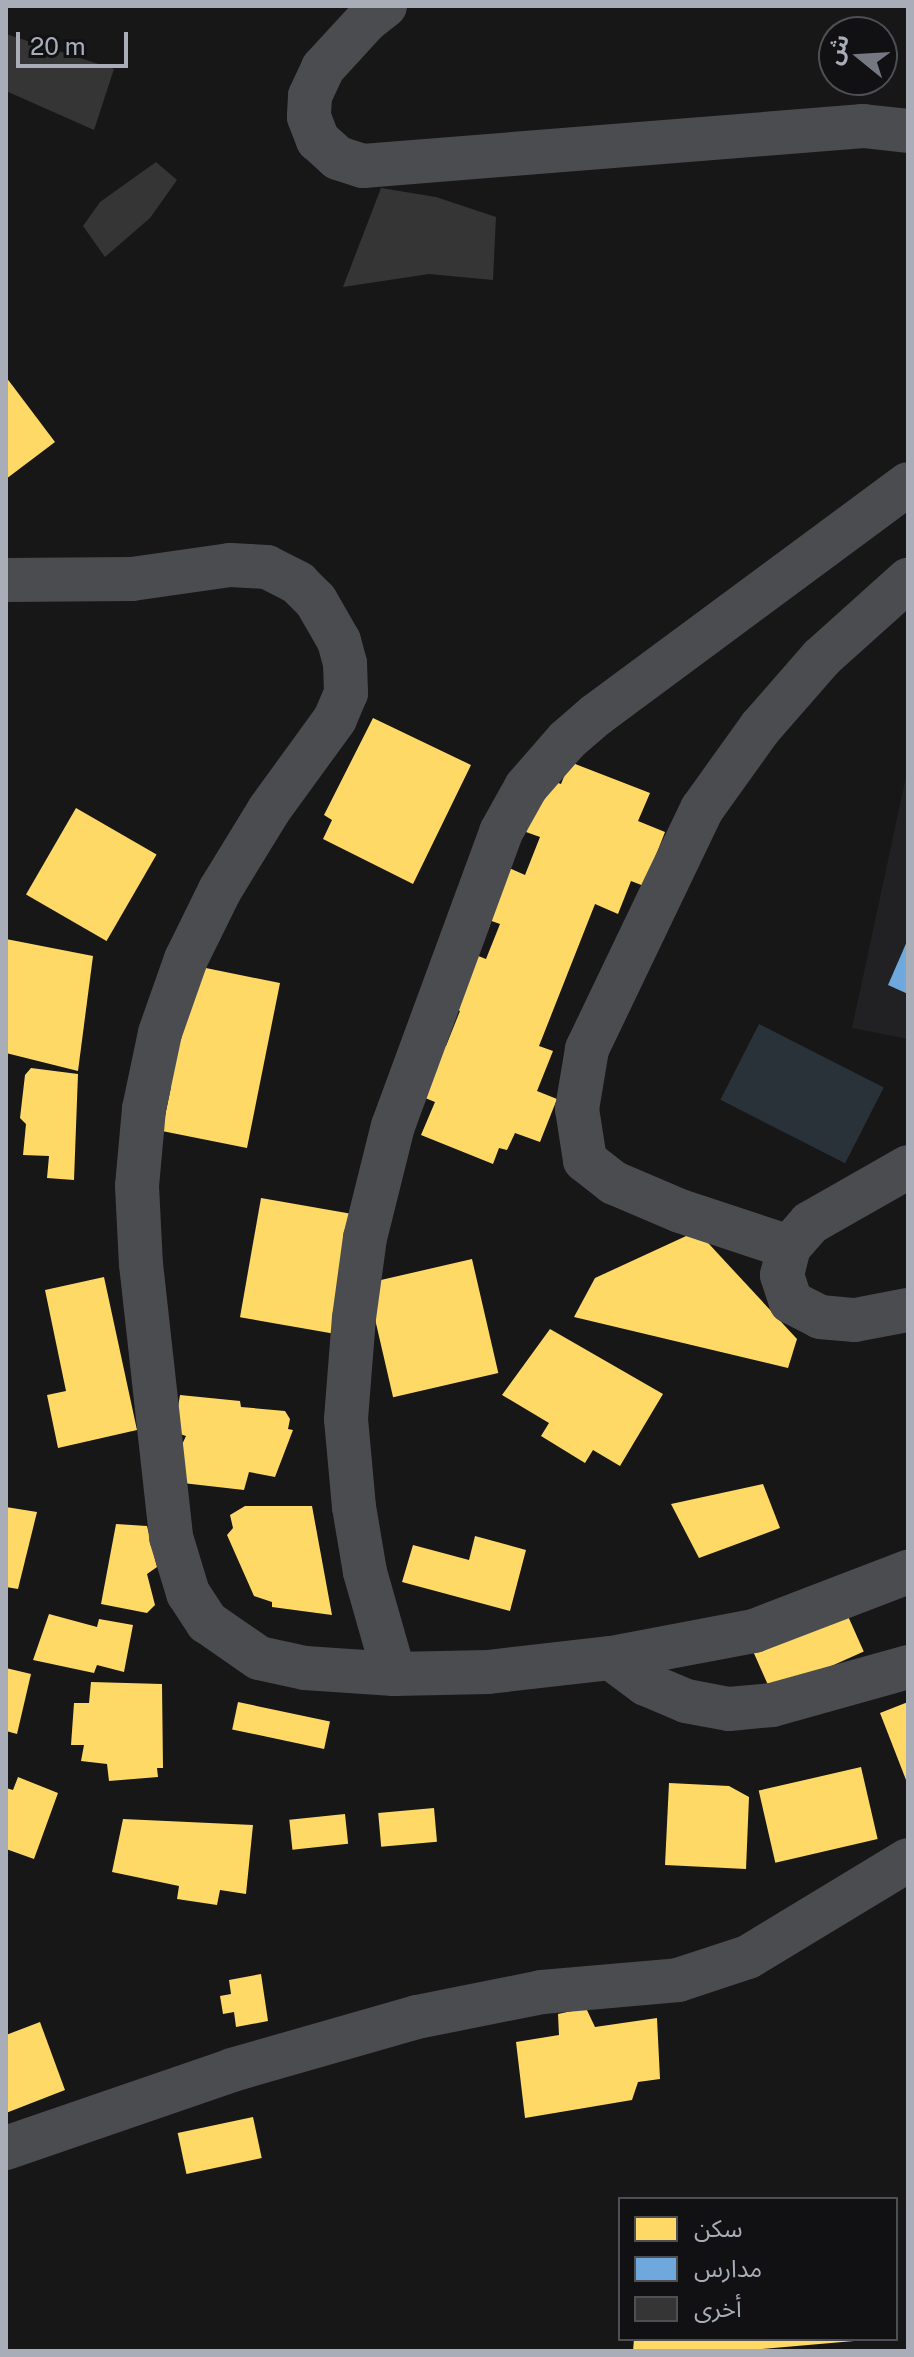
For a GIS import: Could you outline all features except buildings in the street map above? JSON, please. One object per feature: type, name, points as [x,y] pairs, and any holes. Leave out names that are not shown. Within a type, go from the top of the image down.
[{"type":"street","points":[[385,6],[323,68],[310,96],[309,117],[318,140],[338,158],[363,166],[863,126],[908,131]]},
{"type":"street","points":[[394,1674],[365,1572],[354,1507],[346,1419],[354,1318],[365,1238],[393,1126],[501,832],[526,787],[586,723],[908,484]]},
{"type":"street","points":[[6,580],[132,579],[230,565],[267,567],[298,583],[307,592],[339,641],[346,693],[341,706],[269,810],[220,890],[186,959],[160,1033],[141,1140],[137,1186],[141,1264],[171,1537],[188,1593],[207,1622],[259,1658],[305,1668],[394,1674],[488,1672],[611,1658],[754,1631],[908,1572]]},
{"type":"street","points":[[789,1247],[680,1211],[614,1183],[585,1160],[577,1109],[587,1049],[702,809],[760,728],[821,658],[908,580]]},
{"type":"street","points":[[908,1167],[810,1223],[789,1247],[782,1275],[791,1302],[820,1317],[855,1320],[908,1310]]},
{"type":"street","points":[[611,1658],[646,1684],[686,1701],[729,1709],[772,1705],[908,1667]]},
{"type":"street","points":[[6,2148],[232,2070],[417,2017],[542,1992],[678,1980],[748,1957],[908,1860]]},
{"type":"shaded area","points":[[908,767],[908,1039],[852,1028]]},
{"type":"shaded area","points":[[759,1024],[884,1088],[845,1163],[720,1100]]}]
